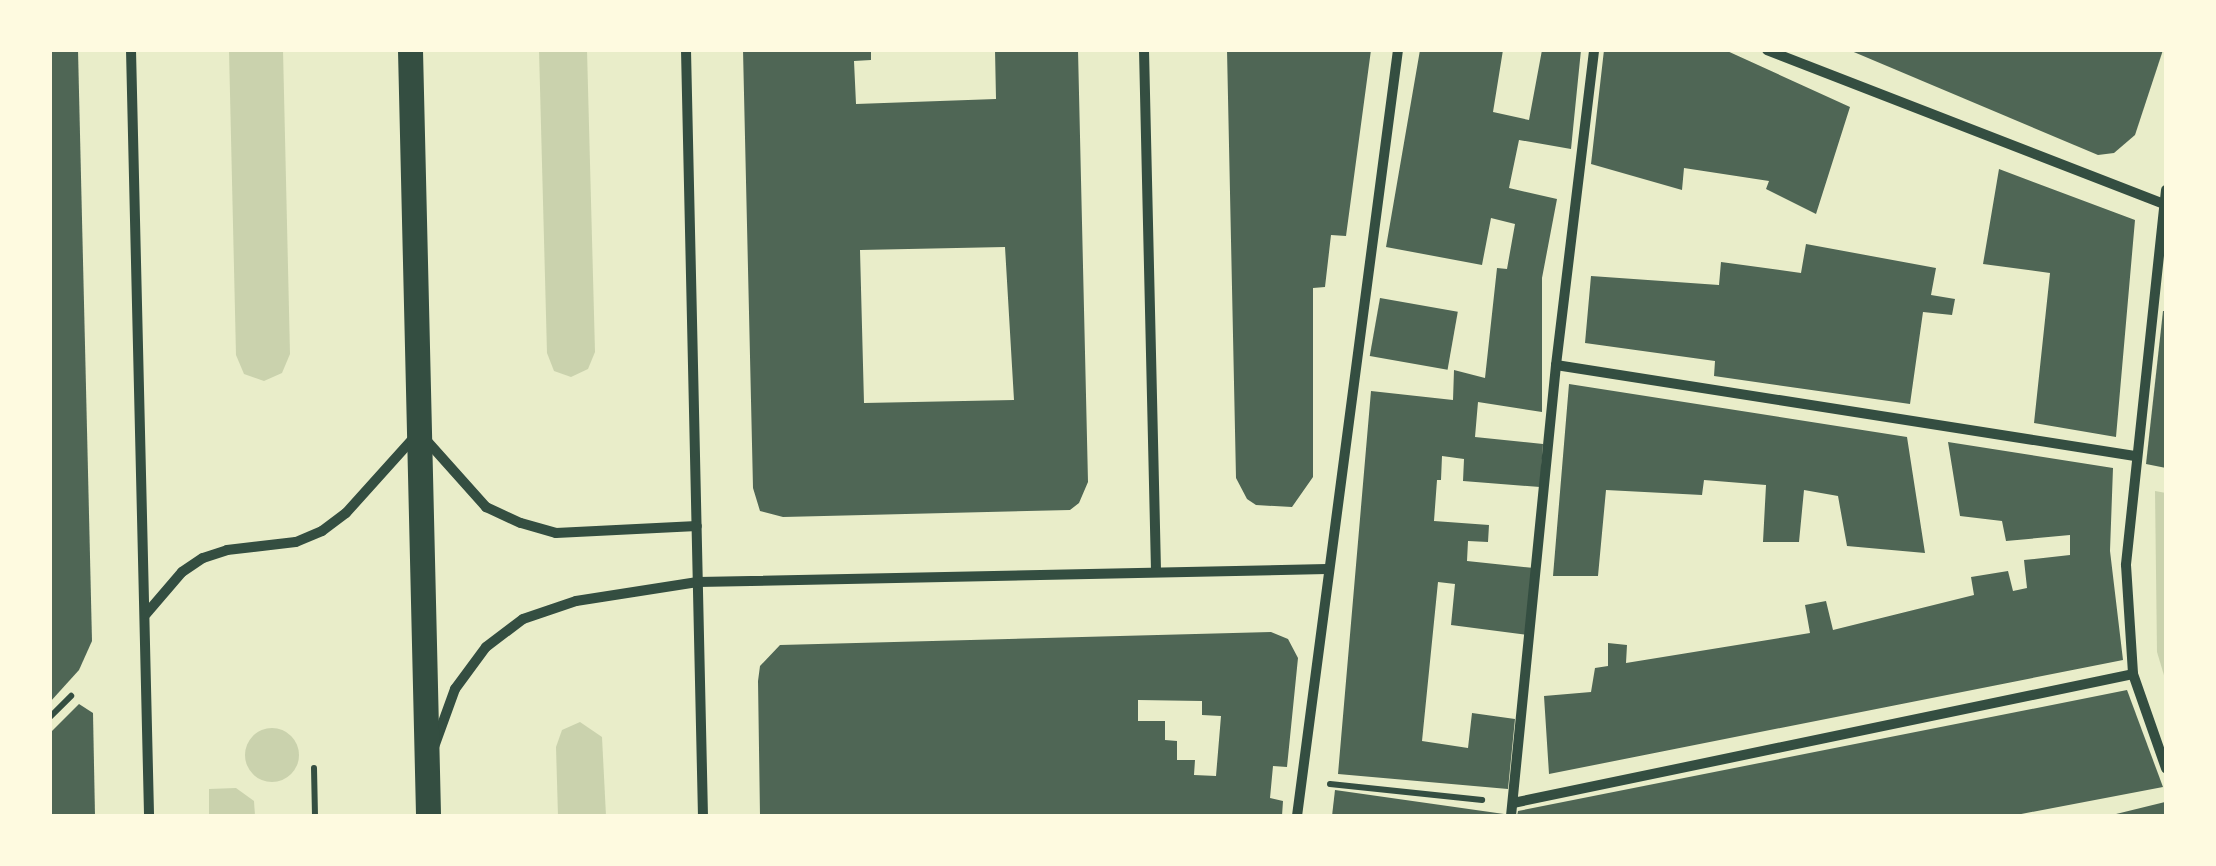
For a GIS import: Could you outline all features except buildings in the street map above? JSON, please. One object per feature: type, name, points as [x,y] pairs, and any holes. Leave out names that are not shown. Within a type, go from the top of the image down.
[{"type":"main road","points":[[410,50],[428,816]]},
{"type":"street","points":[[131,50],[150,816]]},
{"type":"street","points":[[686,50],[704,816]]},
{"type":"street","points":[[1144,50],[1156,572]]},
{"type":"street","points":[[1297,816],[1398,50]]},
{"type":"street","points":[[1511,816],[1556,365],[1594,50]]},
{"type":"street","points":[[1767,50],[2162,203]]},
{"type":"street","points":[[2166,190],[2126,565],[2133,674],[2166,768]]},
{"type":"street","points":[[1556,365],[2135,456]]},
{"type":"street","points":[[145,616],[182,572],[203,558],[227,550],[296,542],[322,531],[346,512],[419,432],[486,507],[521,523],[556,533],[697,526]]},
{"type":"street","points":[[426,770],[455,689],[486,647],[523,619],[576,601],[698,582],[1327,569]]},
{"type":"street","points":[[1512,803],[2133,674]]},
{"type":"path","points":[[50,717],[72,696]]},
{"type":"path","points":[[314,768],[316,816]]},
{"type":"path","points":[[1300,780],[1512,803]]},
{"type":"green space","points":[[229,50],[283,50],[290,354],[282,373],[264,381],[244,374],[236,355]]},
{"type":"green space","points":[[539,50],[587,50],[595,352],[588,369],[571,377],[554,371],[547,353]]},
{"type":"green space","points":[[2155,491],[2166,493],[2166,682],[2157,652]]},
{"type":"green space","points":[[580,722],[602,737],[606,816],[558,816],[556,747],[562,730]]},
{"type":"green space","points":[[272,728],[291,736],[299,755],[291,774],[272,782],[253,774],[245,755],[253,736]]},
{"type":"green space","points":[[236,788],[254,801],[255,816],[209,816],[209,789]]}]
